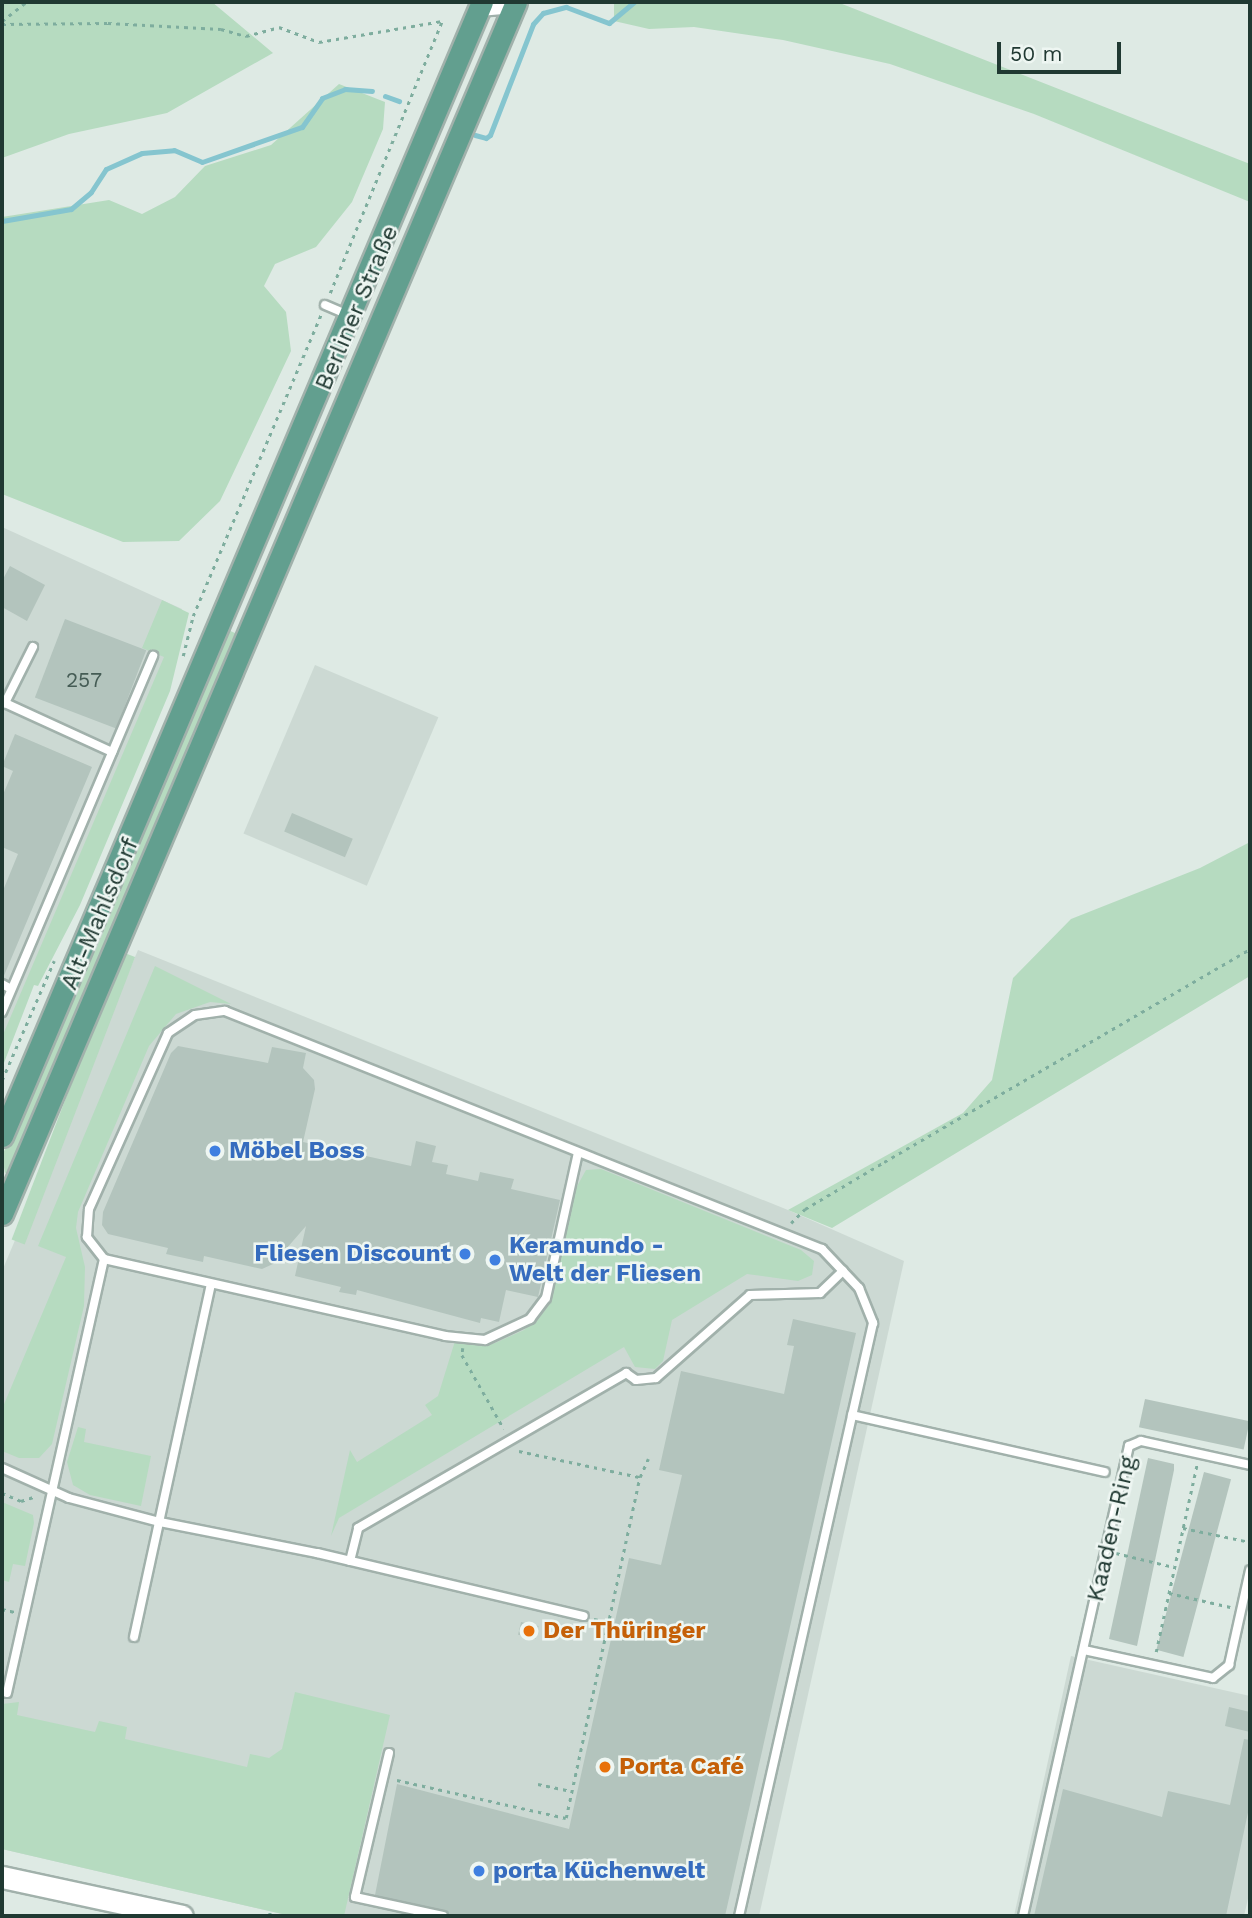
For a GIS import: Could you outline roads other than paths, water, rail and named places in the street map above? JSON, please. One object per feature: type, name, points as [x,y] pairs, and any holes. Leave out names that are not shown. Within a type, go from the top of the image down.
[{"type":"main road","name":"Berliner Straße","points":[[246,635],[514,3]]},
{"type":"main road","name":"Berliner Straße","points":[[217,628],[349,316],[475,4]]},
{"type":"main road","name":"Alt-Mahlsdorf","points":[[2,1136],[217,628]]},
{"type":"main road","name":"Alt-Mahlsdorf","points":[[2,1214],[246,635]]},
{"type":"street","points":[[475,4],[514,3]]},
{"type":"street","points":[[2,1877],[182,1916]]},
{"type":"lane","points":[[325,305],[349,316]]},
{"type":"lane","points":[[33,647],[3,705],[112,752]]},
{"type":"lane","points":[[2,1012],[153,656]]},
{"type":"lane","points":[[2,984],[11,989]]},
{"type":"lane","points":[[578,1153],[547,1298],[530,1319],[513,1331],[485,1340],[445,1336],[104,1259],[87,1237],[89,1209],[168,1033],[195,1015],[225,1011],[822,1249],[844,1271],[859,1288],[873,1323],[739,1916]]},
{"type":"lane","points":[[7,1693],[104,1259]]},
{"type":"lane","points":[[350,1561],[358,1528],[626,1373],[636,1380],[656,1378],[750,1295],[820,1293],[844,1271]]},
{"type":"lane","points":[[134,1637],[211,1285]]},
{"type":"lane","points":[[852,1415],[1105,1472]]},
{"type":"lane","name":"Kaaden-Ring","points":[[1023,1916],[1129,1446],[1141,1441],[1250,1465]]},
{"type":"lane","points":[[2,1468],[52,1490],[160,1521],[350,1561],[584,1616]]},
{"type":"lane","points":[[1084,1650],[1213,1678],[1229,1665],[1250,1570]]},
{"type":"lane","points":[[389,1753],[355,1897],[443,1916]]},
{"type":"waterway","points":[[475,135],[486,138],[490,135],[533,24],[543,13],[566,7],[609,23],[634,2]]},
{"type":"waterway","points":[[2,221],[71,209],[91,192],[106,169],[142,153],[174,150],[202,162],[302,127],[322,98],[345,89],[372,91]]},
{"type":"waterway","points":[[385,96],[399,101]]},
{"type":"place","name":"Möbel Boss","points":[[215,1151]]},
{"type":"place","name":"Fliesen Discount","points":[[465,1254]]},
{"type":"place","name":"Keramundo - Welt der Fliesen","points":[[495,1260]]},
{"type":"place","name":"Der Thüringer","points":[[529,1631]]},
{"type":"place","name":"Porta Café","points":[[605,1767]]},
{"type":"place","name":"porta Küchenwelt","points":[[479,1871]]}]
